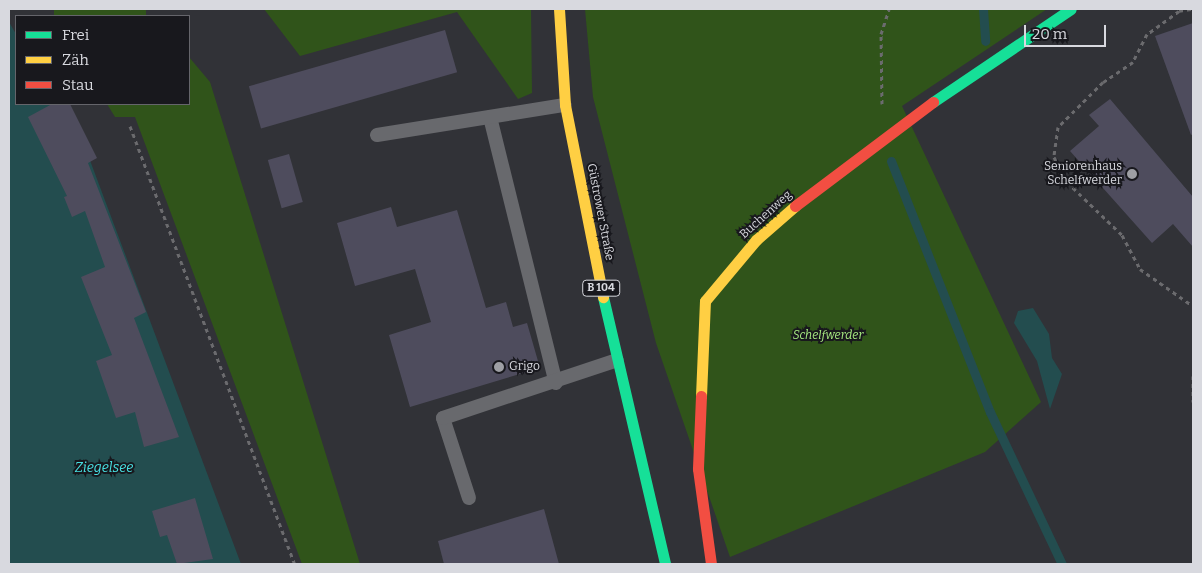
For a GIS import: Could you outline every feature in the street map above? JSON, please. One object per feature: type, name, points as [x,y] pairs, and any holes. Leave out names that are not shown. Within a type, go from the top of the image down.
[{"type":"street","name":"Güstrower Straße","points":[[559,9],[565,105],[617,360],[666,564]]},
{"type":"street","name":"Buchenweg","points":[[711,564],[698,469],[705,301],[756,240],[882,137],[1071,9]]},
{"type":"lane","points":[[378,135],[565,105]]},
{"type":"lane","points":[[490,116],[556,383]]},
{"type":"lane","points":[[468,498],[443,418],[556,383],[617,360]]},
{"type":"path","points":[[882,137],[882,34],[889,9]]},
{"type":"path","points":[[1191,9],[1179,11],[1147,34],[1133,62],[1103,82],[1058,127],[1054,157],[1067,182],[1122,235],[1140,269],[1193,306]]},
{"type":"path","points":[[130,126],[295,564]]},
{"type":"path","points":[[1193,376],[1193,402]]},
{"type":"green space","points":[[54,9],[146,9],[146,15],[54,15]]},
{"type":"green space","points":[[264,9],[531,9],[532,93],[518,99],[457,12],[300,56]]},
{"type":"green space","name":"Schelfwerder","points":[[585,9],[1047,9],[902,106],[1041,402],[985,452],[730,557],[656,343],[593,97]]},
{"type":"green space","points":[[190,58],[210,82],[360,564],[302,564],[135,117],[115,117],[108,105],[190,105]]},
{"type":"water","name":"Ziegelsee","points":[[9,22],[15,32],[15,105],[61,105],[82,139],[241,564],[9,564]]},
{"type":"water","points":[[1033,308],[1049,334],[1052,358],[1062,374],[1050,409],[1037,361],[1014,323],[1018,311]]},
{"type":"building","points":[[1193,23],[1193,134],[1191,135],[1155,36]]},
{"type":"building","points":[[445,30],[457,72],[261,129],[249,86]]},
{"type":"building","name":"Seniorenhaus Schelfwerder","points":[[1110,99],[1193,197],[1193,247],[1173,224],[1152,243],[1070,151],[1099,126],[1089,115]]},
{"type":"building","points":[[50,105],[70,105],[97,158],[88,163],[146,312],[134,318],[179,437],[144,447],[135,412],[116,418],[96,361],[112,355],[81,277],[105,267],[85,211],[72,217],[64,197],[67,196],[28,117]]},
{"type":"building","points":[[289,154],[303,202],[282,208],[268,160]]},
{"type":"building","points":[[391,207],[397,227],[457,210],[486,308],[506,302],[513,327],[527,323],[540,368],[410,407],[389,335],[431,322],[415,269],[355,286],[337,223]]},
{"type":"building","points":[[195,498],[213,559],[177,564],[167,535],[160,537],[152,511]]},
{"type":"building","points":[[544,509],[559,564],[444,564],[438,541]]},
{"type":"waterway","points":[[983,9],[985,41]]},
{"type":"waterway","points":[[891,161],[990,412],[1062,564]]},
{"type":"traffic: fast","points":[[933,102],[1071,9]]},
{"type":"traffic: fast","points":[[603,297],[665,564]]},
{"type":"traffic: slow","points":[[559,9],[565,105],[603,297]]},
{"type":"traffic: slow","points":[[701,396],[705,301],[756,240],[795,206]]},
{"type":"traffic: jam","points":[[795,206],[933,102]]},
{"type":"traffic: jam","points":[[701,396],[698,469],[711,564]]},
{"type":"place","name":"Seniorenhaus Schelfwerder","points":[[1132,174]]},
{"type":"place","name":"Grigo","points":[[499,367]]}]
